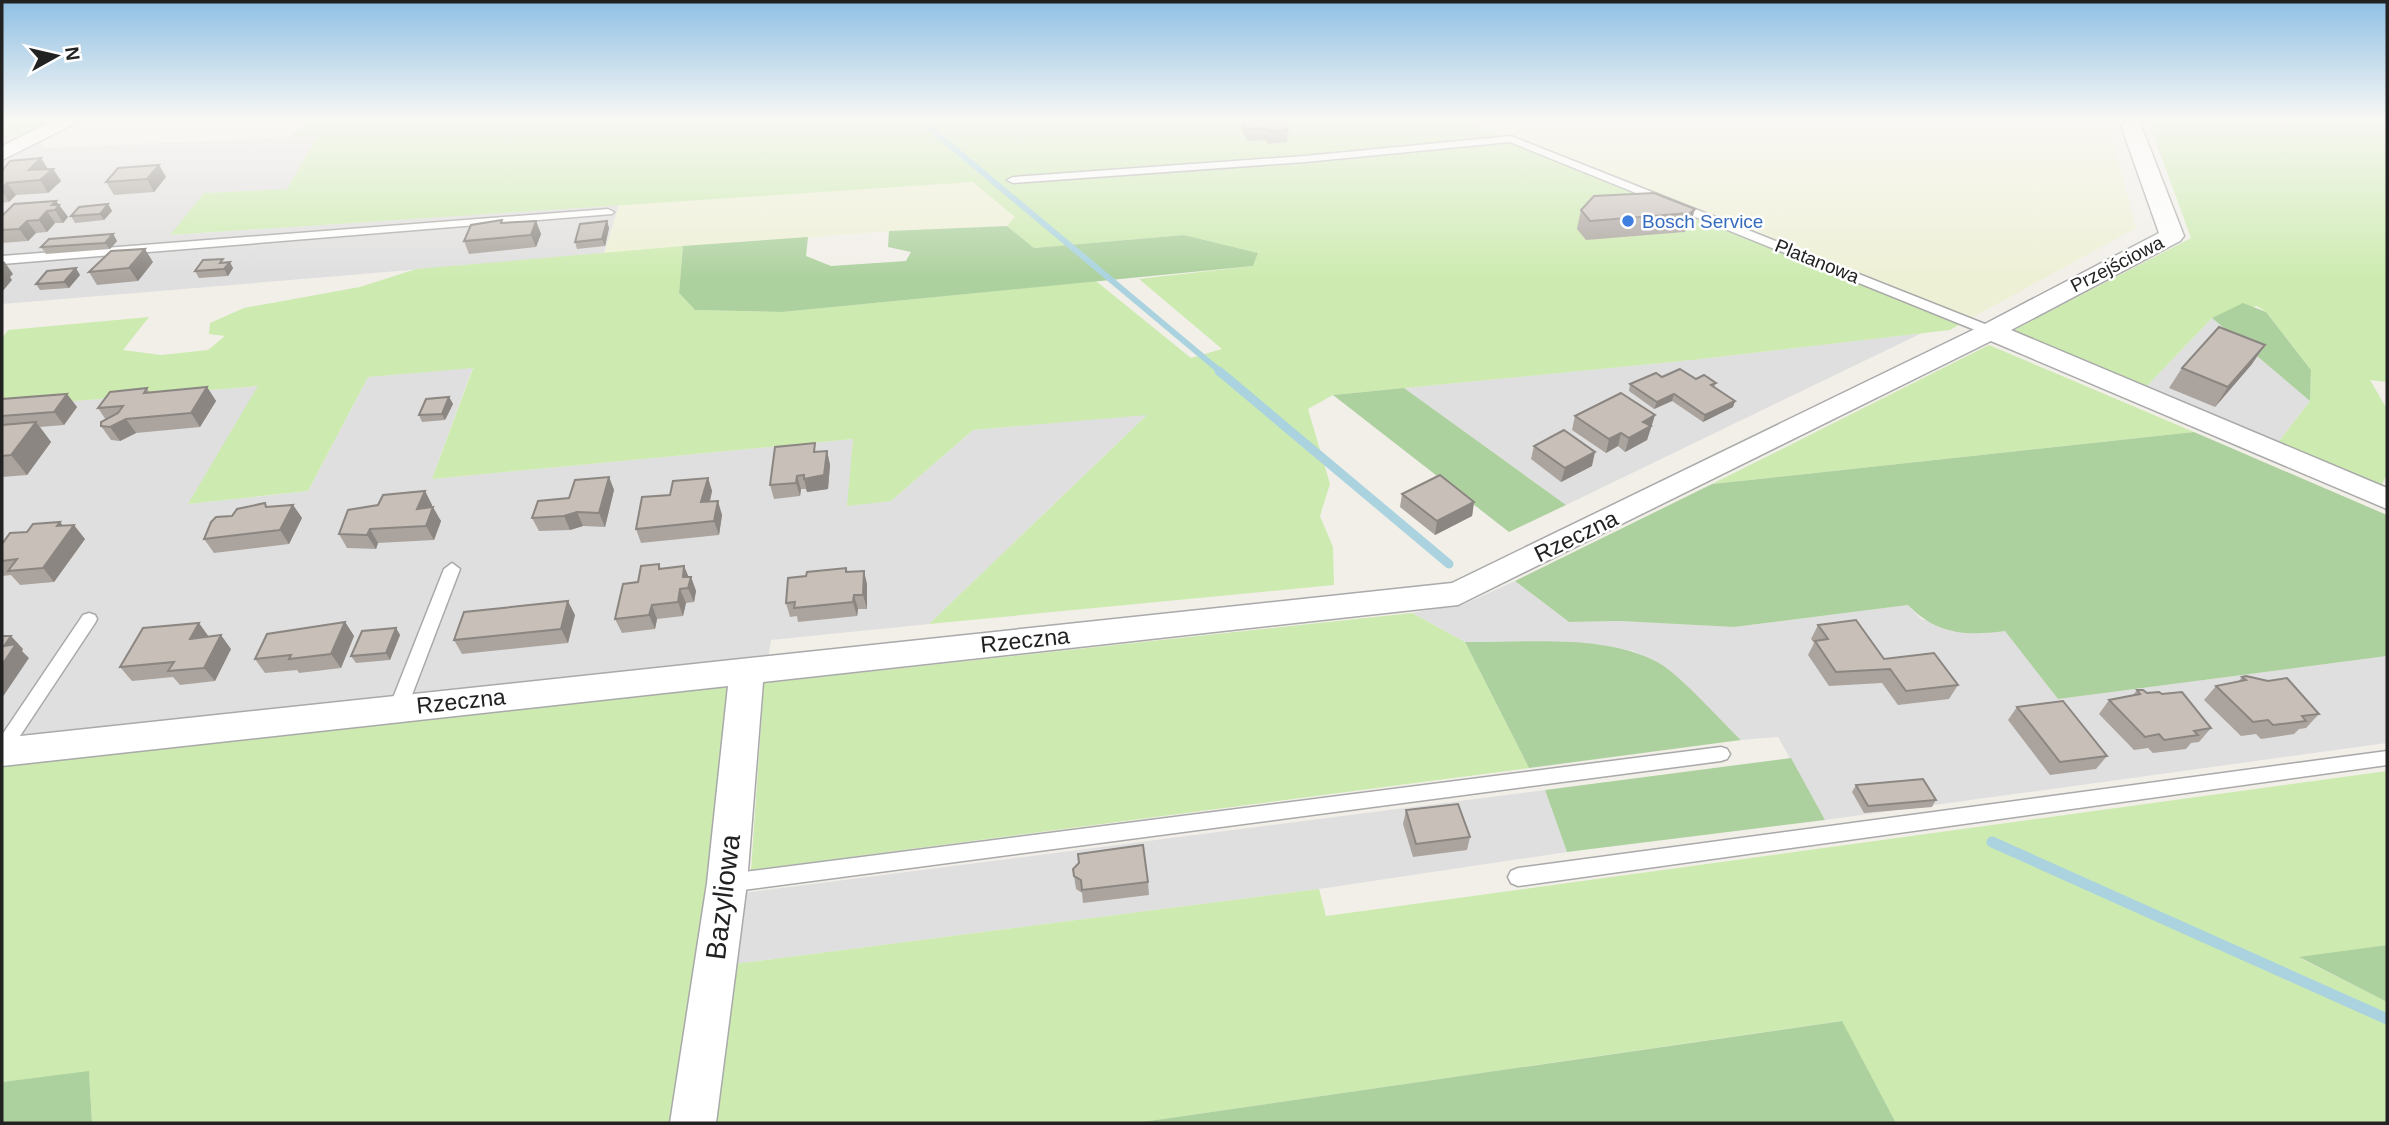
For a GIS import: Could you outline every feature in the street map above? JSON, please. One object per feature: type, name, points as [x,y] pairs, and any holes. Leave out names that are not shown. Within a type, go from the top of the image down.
[{"type":"street","name":"Przejściowa","points":[[1990,331],[2172,236],[2148,172]]},
{"type":"street","name":"Platanowa","points":[[1990,331],[2387,499]]},
{"type":"street","name":"Rzeczna","points":[[2,751],[1458,594],[1990,331]]},
{"type":"street","name":"Bazyliowa","points":[[692,1123],[727,883],[747,670]]},
{"type":"lane","name":"Platanowa","points":[[1013,180],[1117,172]]},
{"type":"lane","name":"Platanowa","points":[[1595,172],[1990,331]]},
{"type":"lane","points":[[2,260],[608,212]]},
{"type":"lane","points":[[398,708],[452,569]]},
{"type":"lane","points":[[2,751],[89,619]]},
{"type":"lane","points":[[727,883],[1721,754]]},
{"type":"lane","points":[[1518,877],[2387,758]]},
{"type":"shaded area","points":[[2,172],[296,172],[287,189],[204,193],[171,235],[619,205],[604,254],[2,304]]},
{"type":"shaded area","points":[[2212,318],[2310,401],[2276,445],[2144,389]]},
{"type":"shaded area","points":[[1922,333],[1566,505],[1404,388],[1692,360]]},
{"type":"shaded area","points":[[473,367],[432,479],[853,439],[848,505],[891,501],[973,430],[1148,414],[929,624],[771,640],[764,683],[2,766],[2,407],[259,386],[189,504],[308,491],[368,377]]},
{"type":"shaded area","points":[[1515,581],[1569,622],[1619,621],[1734,627],[1908,605],[1921,619],[1985,633],[2005,630],[2058,699],[2387,656],[2387,743],[1825,820],[1778,737],[1741,740],[1662,665],[1633,651],[1596,644],[1465,642],[1412,613],[1464,604]]},
{"type":"shaded area","points":[[1545,790],[1567,852],[1319,889],[726,965],[735,894]]},
{"type":"green space","points":[[296,172],[1592,172],[1964,322],[1950,330],[1692,360],[1333,395],[1308,409],[1330,484],[1320,516],[1333,547],[1334,585],[929,624],[1147,415],[973,430],[891,501],[847,506],[853,439],[432,479],[473,368],[368,377],[308,491],[188,504],[258,386],[2,407],[2,338],[8,330],[149,317],[123,350],[161,355],[208,350],[225,336],[209,334],[210,323],[244,308],[360,287],[416,269],[683,246],[679,293],[695,310],[782,312],[1096,281],[1191,358],[1222,349],[1139,279],[1253,266],[1258,253],[1184,235],[1034,248],[1007,226],[1015,217],[973,182],[170,235],[204,193],[287,189]]},
{"type":"green space","points":[[1592,172],[2121,172],[2136,228],[1964,322]]},
{"type":"green space","points":[[2167,172],[2387,172],[2387,382],[2370,380],[2387,409],[2387,474],[2381,486],[2276,445],[2310,401],[2311,370],[2266,312],[2257,306],[2212,318],[2144,389],[2010,332],[2191,238]]},
{"type":"green space","points":[[973,182],[1015,217],[1007,226],[889,231],[604,254],[619,205]]},
{"type":"green space","points":[[1007,226],[1034,248],[1184,235],[1258,253],[1253,266],[782,312],[695,310],[679,293],[683,246],[808,237],[806,256],[831,266],[906,261],[911,252],[888,247],[889,231]]},
{"type":"green space","points":[[2243,303],[2266,312],[2311,370],[2310,401],[2212,318]]},
{"type":"green space","points":[[1989,345],[2194,432],[1712,484]]},
{"type":"green space","points":[[1404,388],[1566,505],[1509,532],[1333,395]]},
{"type":"green space","points":[[2194,432],[2387,515],[2387,656],[2058,699],[2005,631],[1965,633],[1941,628],[1908,605],[1734,627],[1619,621],[1569,622],[1515,581],[1712,484]]},
{"type":"green space","points":[[1412,613],[1465,642],[1529,768],[751,870],[764,683]]},
{"type":"green space","points":[[1465,642],[1590,643],[1638,654],[1668,669],[1741,740],[1529,768]]},
{"type":"green space","points":[[737,686],[677,1123],[92,1123],[89,1072],[2,1082],[2,766]]},
{"type":"green space","points":[[1791,758],[1825,820],[1567,852],[1545,790]]},
{"type":"green space","points":[[2387,771],[2387,945],[2300,958],[2387,1002],[2387,1123],[1896,1123],[1841,1021],[1135,1123],[708,1123],[726,965],[1319,889],[1326,916]]},
{"type":"green space","points":[[2387,945],[2387,1002],[2299,957]]},
{"type":"green space","points":[[1842,1021],[1896,1123],[1135,1123]]},
{"type":"green space","points":[[89,1071],[92,1123],[2,1123],[2,1082]]},
{"type":"building","points":[[2,172],[49,172],[40,180],[7,183],[2,188]]},
{"type":"building","points":[[114,172],[153,172],[147,179],[106,182]]},
{"type":"building","points":[[1654,193],[1695,209],[1690,213],[1590,221],[1581,210],[1594,196]]},
{"type":"building","points":[[56,201],[52,205],[59,205],[55,210],[47,211],[39,220],[27,221],[19,229],[2,230],[2,216],[14,204]]},
{"type":"building","points":[[108,204],[100,214],[71,216],[79,207]]},
{"type":"building","points":[[502,220],[501,223],[536,221],[531,235],[464,241],[471,225]]},
{"type":"building","points":[[607,221],[602,239],[575,242],[580,224]]},
{"type":"building","points":[[113,234],[105,243],[41,247],[49,239]]},
{"type":"building","points":[[145,249],[129,268],[89,272],[111,251]]},
{"type":"building","points":[[223,259],[220,263],[230,262],[224,269],[195,271],[203,260]]},
{"type":"building","points":[[76,268],[64,282],[36,284],[47,271]]},
{"type":"building","points":[[2219,327],[2265,345],[2228,387],[2182,368]]},
{"type":"building","points":[[1680,369],[1696,379],[1704,375],[1716,383],[1711,385],[1735,401],[1705,415],[1674,394],[1657,402],[1630,384],[1656,373],[1662,377]]},
{"type":"building","points":[[207,387],[191,413],[126,419],[110,427],[101,426],[101,422],[118,413],[123,406],[98,408],[110,392],[147,388],[144,393]]},
{"type":"building","points":[[1621,393],[1655,415],[1643,422],[1651,426],[1629,438],[1621,433],[1609,439],[1575,416]]},
{"type":"building","points":[[67,394],[54,412],[2,416],[2,399]]},
{"type":"building","points":[[449,397],[442,414],[419,415],[426,399]]},
{"type":"building","points":[[36,422],[11,455],[2,456],[2,425]]},
{"type":"building","points":[[1564,430],[1595,452],[1565,468],[1534,446]]},
{"type":"building","points":[[815,443],[814,452],[827,451],[824,475],[804,479],[804,475],[797,476],[796,483],[770,485],[775,447]]},
{"type":"building","points":[[1440,475],[1474,502],[1437,521],[1402,494]]},
{"type":"building","points":[[609,477],[599,513],[577,512],[564,516],[532,518],[538,501],[569,498],[575,480]]},
{"type":"building","points":[[708,478],[701,502],[718,501],[714,521],[636,529],[642,497],[670,495],[673,481]]},
{"type":"building","points":[[425,491],[417,509],[433,507],[426,526],[370,529],[367,535],[339,534],[348,510],[378,505],[383,495]]},
{"type":"building","points":[[265,503],[266,507],[293,505],[280,530],[204,539],[216,517],[232,516],[237,509]]},
{"type":"building","points":[[60,522],[57,526],[74,525],[43,568],[8,571],[17,559],[2,561],[2,544],[10,533],[27,532],[33,524]]},
{"type":"building","points":[[659,564],[659,569],[684,566],[683,577],[691,577],[688,588],[680,589],[678,602],[652,605],[649,615],[615,619],[623,584],[638,582],[641,566]]},
{"type":"building","points":[[846,568],[846,572],[864,571],[863,595],[854,595],[853,602],[794,608],[795,602],[786,603],[788,578],[806,576],[807,572]]},
{"type":"building","points":[[568,601],[561,629],[454,640],[464,612]]},
{"type":"building","points":[[1856,620],[1884,659],[1934,653],[1958,685],[1906,691],[1890,669],[1836,672],[1815,641],[1828,639],[1818,625]]},
{"type":"building","points":[[345,622],[331,654],[289,659],[291,655],[255,659],[267,634]]},
{"type":"building","points":[[199,623],[190,639],[221,635],[204,668],[168,671],[174,662],[120,667],[143,628]]},
{"type":"building","points":[[396,628],[386,653],[351,656],[362,631]]},
{"type":"building","points":[[2,636],[11,636],[4,646],[16,644],[2,665]]},
{"type":"building","points":[[2242,677],[2268,681],[2287,678],[2319,714],[2302,716],[2306,721],[2273,725],[2268,720],[2253,722],[2216,686],[2246,680]]},
{"type":"building","points":[[2137,690],[2162,694],[2182,692],[2211,728],[2194,731],[2198,735],[2164,740],[2159,734],[2145,737],[2109,700],[2140,694]]},
{"type":"building","points":[[2063,701],[2107,756],[2060,762],[2017,707]]},
{"type":"building","points":[[1923,779],[1936,800],[1868,806],[1856,785]]},
{"type":"building","points":[[1458,804],[1470,837],[1416,844],[1406,810]]},
{"type":"building","points":[[1143,845],[1148,882],[1082,890],[1081,880],[1074,876],[1073,869],[1079,863],[1078,854]]},
{"type":"waterway","points":[[983,172],[1221,372]]},
{"type":"waterway","points":[[1219,371],[1449,564]]},
{"type":"waterway","points":[[1992,842],[2387,1019]]},
{"type":"place","name":"Bosch Service","points":[[1628,221]]}]
